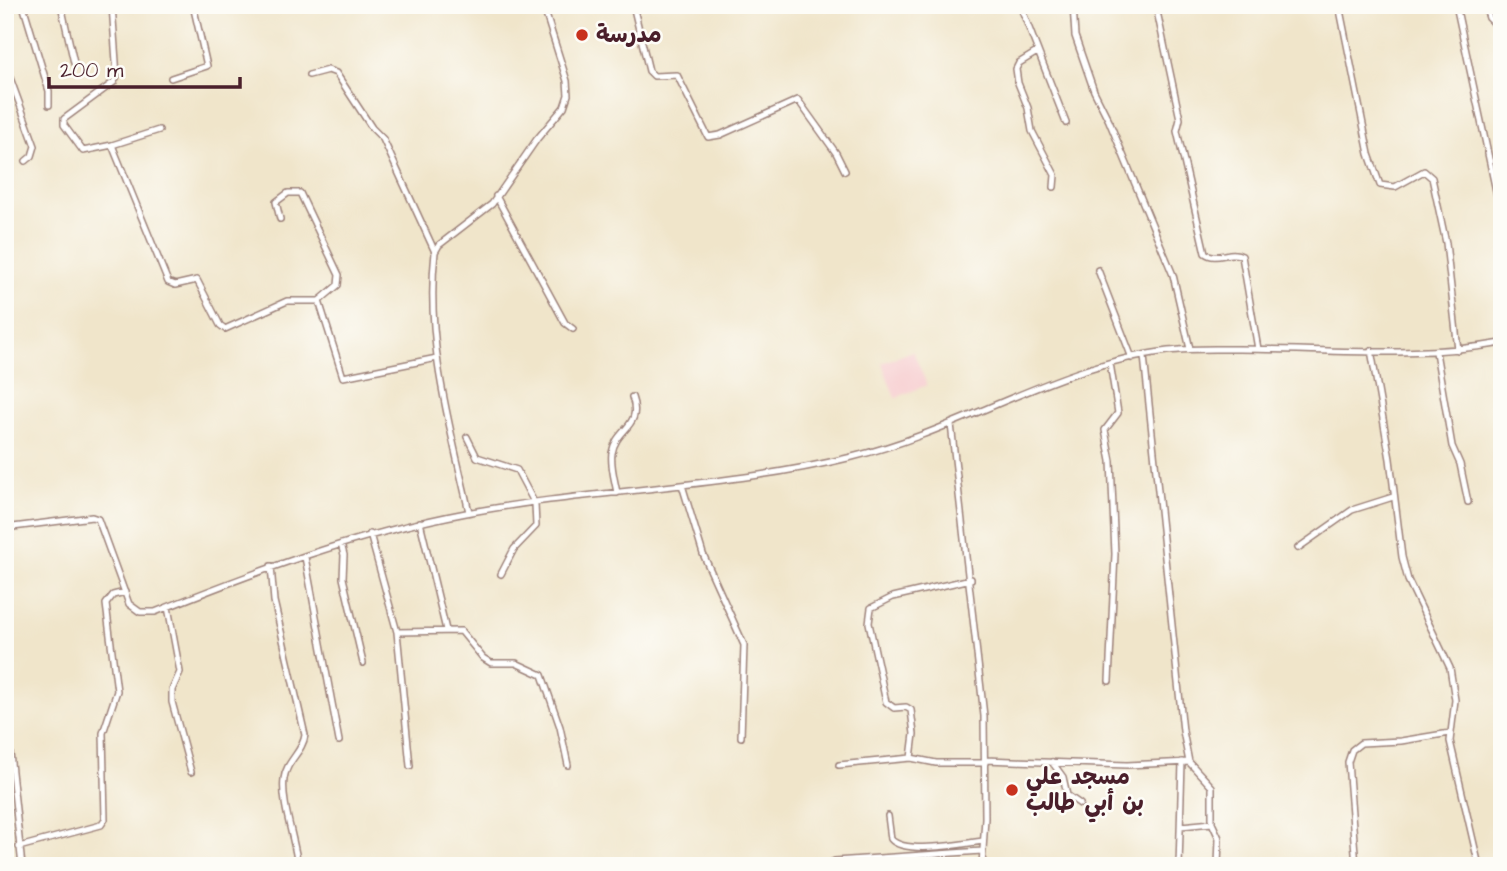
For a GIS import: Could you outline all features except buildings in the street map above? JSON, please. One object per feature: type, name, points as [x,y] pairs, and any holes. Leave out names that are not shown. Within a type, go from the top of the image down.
[{"type":"street","points":[[23,5],[51,99],[50,105]]},
{"type":"street","points":[[61,5],[74,63]]},
{"type":"street","points":[[112,5],[119,70],[114,82],[89,99],[64,122],[83,151],[159,130]]},
{"type":"street","points":[[171,78],[207,66],[193,5]]},
{"type":"street","points":[[435,252],[439,245],[492,204],[564,107],[568,95],[543,5]]},
{"type":"street","points":[[633,5],[651,74],[677,75],[708,137],[720,135],[798,100],[836,153],[845,171]]},
{"type":"street","points":[[912,5],[951,5]]},
{"type":"street","points":[[1020,5],[1066,123]]},
{"type":"street","points":[[1073,5],[1075,36],[1094,91],[1173,275],[1189,349]]},
{"type":"street","points":[[1339,5],[1369,154],[1380,185],[1395,187],[1424,171],[1432,178],[1446,243],[1458,350]]},
{"type":"street","points":[[1456,5],[1502,219]]},
{"type":"street","points":[[1485,5],[1489,18],[1502,31]]},
{"type":"street","points":[[1158,16],[1180,118],[1177,131],[1205,253],[1215,258],[1232,253],[1242,256],[1258,349]]},
{"type":"street","points":[[1037,52],[1019,63],[1016,76],[1028,108],[1031,131],[1055,175],[1054,187]]},
{"type":"street","points":[[5,64],[35,146],[32,156],[26,162]]},
{"type":"street","points":[[309,75],[328,70],[336,73],[344,83],[372,128],[383,139],[435,252],[433,302],[442,398],[469,512]]},
{"type":"street","points":[[112,145],[168,282],[175,285],[197,280],[223,328],[231,328],[258,312],[287,301],[319,301],[338,285],[339,275],[300,193],[288,193],[276,202],[280,219]]},
{"type":"street","points":[[496,196],[565,323],[573,330]]},
{"type":"street","points":[[1098,270],[1132,358]]},
{"type":"street","points":[[319,301],[343,377],[437,358]]},
{"type":"street","points":[[5,528],[92,517],[98,519],[130,604],[140,612],[155,612],[271,566],[370,534],[420,522],[469,512],[788,470],[854,457],[951,424],[1110,363],[1132,358],[1189,349],[1436,352],[1502,343]]},
{"type":"street","points":[[1371,350],[1398,537],[1408,580],[1450,668],[1455,700],[1450,733],[1479,866]]},
{"type":"street","points":[[1436,352],[1452,446],[1460,464],[1468,502]]},
{"type":"street","points":[[1144,356],[1183,731],[1189,761],[1212,785],[1212,822],[1219,838],[1218,866]]},
{"type":"street","points":[[1110,363],[1118,413],[1105,430],[1111,461],[1115,554],[1110,681]]},
{"type":"street","points":[[617,493],[612,452],[620,436],[634,421],[636,406],[632,397]]},
{"type":"street","points":[[951,424],[982,686],[985,762],[982,866]]},
{"type":"street","points":[[467,437],[477,457],[517,470],[535,504],[536,526],[514,549],[501,574]]},
{"type":"street","points":[[682,485],[703,554],[744,645],[741,737]]},
{"type":"street","points":[[1298,548],[1352,510],[1393,496]]},
{"type":"street","points":[[420,522],[446,630]]},
{"type":"street","points":[[370,534],[397,632],[410,766]]},
{"type":"street","points":[[341,544],[344,555],[343,578],[363,663]]},
{"type":"street","points":[[305,557],[338,741]]},
{"type":"street","points":[[271,566],[274,601],[304,735],[303,743],[291,760],[284,779],[298,866]]},
{"type":"street","points":[[911,758],[914,720],[911,710],[906,707],[894,708],[886,702],[869,622],[871,608],[894,597],[971,579]]},
{"type":"street","points":[[19,847],[101,825],[105,819],[103,733],[117,691],[106,604],[113,595],[125,592]]},
{"type":"street","points":[[168,607],[180,671],[172,690],[172,702],[191,772]]},
{"type":"street","points":[[397,632],[446,630],[467,635],[478,653],[491,663],[516,663],[542,675],[560,727],[568,765]]},
{"type":"street","points":[[5,708],[22,866]]},
{"type":"street","points":[[1356,866],[1348,762],[1352,750],[1361,743],[1401,741],[1450,733]]},
{"type":"street","points":[[839,765],[911,758],[936,763],[1052,762],[1127,765],[1189,761]]},
{"type":"street","points":[[1052,762],[1063,777],[1067,795],[1080,804]]},
{"type":"street","points":[[1179,866],[1182,762]]},
{"type":"street","points":[[888,816],[891,839],[899,846],[925,848],[982,841]]},
{"type":"street","points":[[1181,826],[1212,822]]},
{"type":"street","points":[[824,866],[835,862],[982,850]]},
{"type":"street","points":[[890,866],[891,857]]},
{"type":"shaded area","points":[[913,351],[927,385],[895,398],[882,363]]},
{"type":"place","name":"مدرسة","points":[[582,35]]},
{"type":"place","name":"مسجد علي بن أبي طالب","points":[[1012,790]]}]
